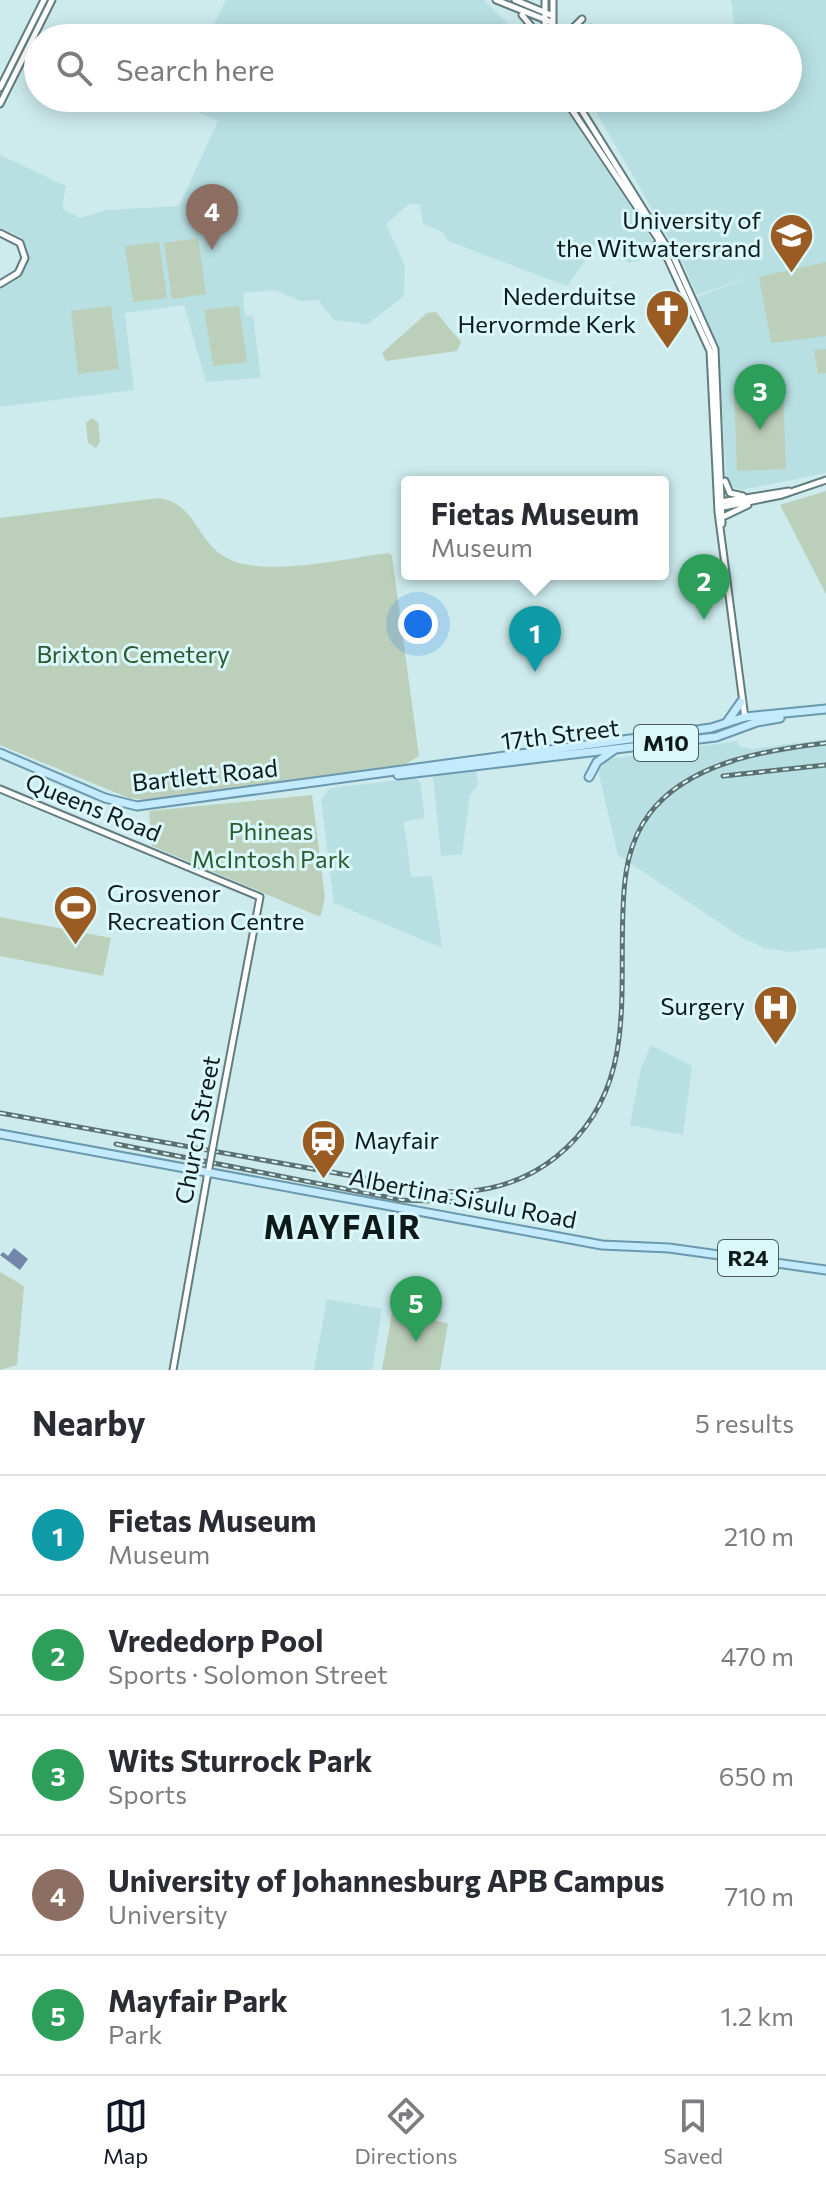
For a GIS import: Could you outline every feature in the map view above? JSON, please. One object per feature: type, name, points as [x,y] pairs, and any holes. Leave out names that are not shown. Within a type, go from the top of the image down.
[{"type":"main road","points":[[32,24],[44,0]]},
{"type":"main road","points":[[40,24],[52,0]]},
{"type":"main road","points":[[496,0],[549,20]]},
{"type":"main road","points":[[515,0],[544,13],[550,24]]},
{"type":"main road","points":[[544,13],[545,0]]},
{"type":"main road","points":[[548,24],[553,0]]},
{"type":"main road","points":[[515,9],[532,24]]},
{"type":"main road","points":[[577,24],[582,19]]},
{"type":"main road","points":[[0,88],[24,40]]},
{"type":"main road","points":[[0,104],[24,56]]},
{"type":"main road","points":[[574,112],[673,260],[716,352],[723,473],[722,529]]},
{"type":"main road","points":[[582,112],[630,192]]},
{"type":"main road","points":[[649,221],[673,260],[712,358],[722,529],[741,702],[746,722]]},
{"type":"main road","points":[[0,233],[17,241],[25,256],[21,270],[0,284]]},
{"type":"main road","points":[[652,254],[659,240]]},
{"type":"main road","points":[[723,473],[727,489],[734,495],[768,494]]},
{"type":"main road","points":[[723,517],[756,502],[826,480]]},
{"type":"main road","points":[[721,505],[790,491]]},
{"type":"main road","points":[[721,505],[756,502]]},
{"type":"main road","points":[[726,723],[741,702]]},
{"type":"main road","name":"M10","points":[[746,722],[823,710]]},
{"type":"main road","name":"17th Street","points":[[423,769],[746,722]]},
{"type":"main road","name":"17th Street","points":[[423,769],[716,737],[746,722]]},
{"type":"main road","points":[[589,777],[600,759],[616,749]]},
{"type":"main road","name":"Bartlett Road","points":[[0,755],[130,809],[423,769]]},
{"type":"main road","name":"Queens Road","points":[[0,789],[260,897]]},
{"type":"main road","name":"Church Street","points":[[173,1370],[260,897]]},
{"type":"main road","name":"Albertina Sisulu Road","points":[[0,1134],[209,1170],[602,1245],[669,1248],[826,1270]]},
{"type":"shaded area","points":[[226,0],[484,0],[508,24],[214,24]]},
{"type":"shaded area","points":[[731,0],[826,0],[826,473],[742,490],[729,486],[726,474],[719,359],[695,298],[757,274],[697,295],[683,263],[596,112],[802,112],[802,24],[734,23]]},
{"type":"shaded area","points":[[198,112],[567,112],[663,255],[628,263],[606,245],[595,246],[567,286],[448,241],[443,232],[423,224],[420,204],[409,204],[386,224],[405,266],[404,296],[368,324],[334,320],[318,300],[300,301],[275,290],[243,293],[245,316],[253,315],[261,378],[206,382],[184,305],[125,313],[134,390],[0,407],[0,286],[24,270],[28,253],[21,237],[0,227],[0,155],[66,186],[62,208],[80,218],[107,210],[179,206],[218,121]]},
{"type":"shaded area","points":[[826,739],[826,948],[790,952],[765,948],[744,939],[618,855],[598,771],[608,759],[738,741],[739,746],[751,749]]},
{"type":"shaded area","points":[[476,770],[478,784],[470,795],[462,854],[441,856],[433,776]]},
{"type":"shaded area","points":[[416,778],[420,782],[425,818],[404,822],[411,877],[432,876],[442,948],[334,903],[321,800],[330,788]]},
{"type":"shaded area","points":[[651,1045],[692,1066],[683,1135],[630,1125],[641,1068]]},
{"type":"shaded area","points":[[14,1248],[28,1259],[20,1270],[0,1255],[3,1252],[8,1256]]},
{"type":"shaded area","points":[[327,1299],[382,1309],[372,1370],[314,1370]]},
{"type":"green space","points":[[198,238],[206,294],[172,299],[164,243]]},
{"type":"green space","points":[[159,242],[167,298],[133,302],[125,246]]},
{"type":"green space","points":[[826,262],[826,336],[771,343],[759,277]]},
{"type":"green space","points":[[111,306],[119,369],[78,374],[71,311]]},
{"type":"green space","points":[[239,306],[247,362],[213,366],[204,310]]},
{"type":"green space","points":[[436,312],[461,342],[457,351],[386,361],[382,353],[427,313]]},
{"type":"green space","points":[[826,349],[826,373],[818,374],[814,350]]},
{"type":"green space","points":[[783,389],[786,469],[737,471],[734,391]]},
{"type":"green space","points":[[91,418],[98,422],[100,442],[96,448],[88,443],[86,423]]},
{"type":"green space","points":[[826,491],[826,594],[780,505]]},
{"type":"green space","name":"Brixton Cemetery","points":[[159,498],[180,507],[215,550],[241,563],[281,567],[389,553],[392,556],[419,756],[406,764],[147,800],[129,798],[0,745],[0,518]]},
{"type":"green space","name":"Phineas McIntosh Park","points":[[312,795],[325,897],[321,915],[318,916],[152,846],[149,811]]},
{"type":"green space","points":[[0,917],[111,938],[103,976],[0,956]]},
{"type":"green space","points":[[0,1272],[24,1286],[17,1365],[0,1370]]},
{"type":"green space","points":[[392,1313],[448,1323],[440,1370],[382,1370]]},
{"type":"railway","points":[[0,1113],[437,1191],[485,1189],[515,1181],[556,1157],[582,1131],[600,1104],[612,1074],[621,1011],[626,872],[632,847],[650,813],[666,796],[707,770],[755,755],[826,743]]},
{"type":"railway","points":[[723,776],[826,765]]},
{"type":"railway","points":[[116,1144],[402,1200],[462,1202]]},
{"type":"place","name":"University of Johannesburg APB Campus","points":[[212,250]]},
{"type":"place","name":"University of the Witwatersrand","points":[[792,274]]},
{"type":"place","name":"Nederduitse Hervormde Kerk","points":[[667,350]]},
{"type":"place","name":"Wits Sturrock Park","points":[[760,430]]},
{"type":"place","name":"Vrededorp Pool","points":[[704,620]]},
{"type":"place","name":"Fietas Museum","points":[[535,672]]},
{"type":"place","name":"Grosvenor Recreation Centre","points":[[76,947]]},
{"type":"place","name":"Surgery","points":[[776,1046]]},
{"type":"place","name":"Mayfair","points":[[323,1180]]},
{"type":"place","name":"Mayfair Park","points":[[416,1342]]},
{"type":"district","name":"MAYFAIR","points":[[343,1228]]}]
